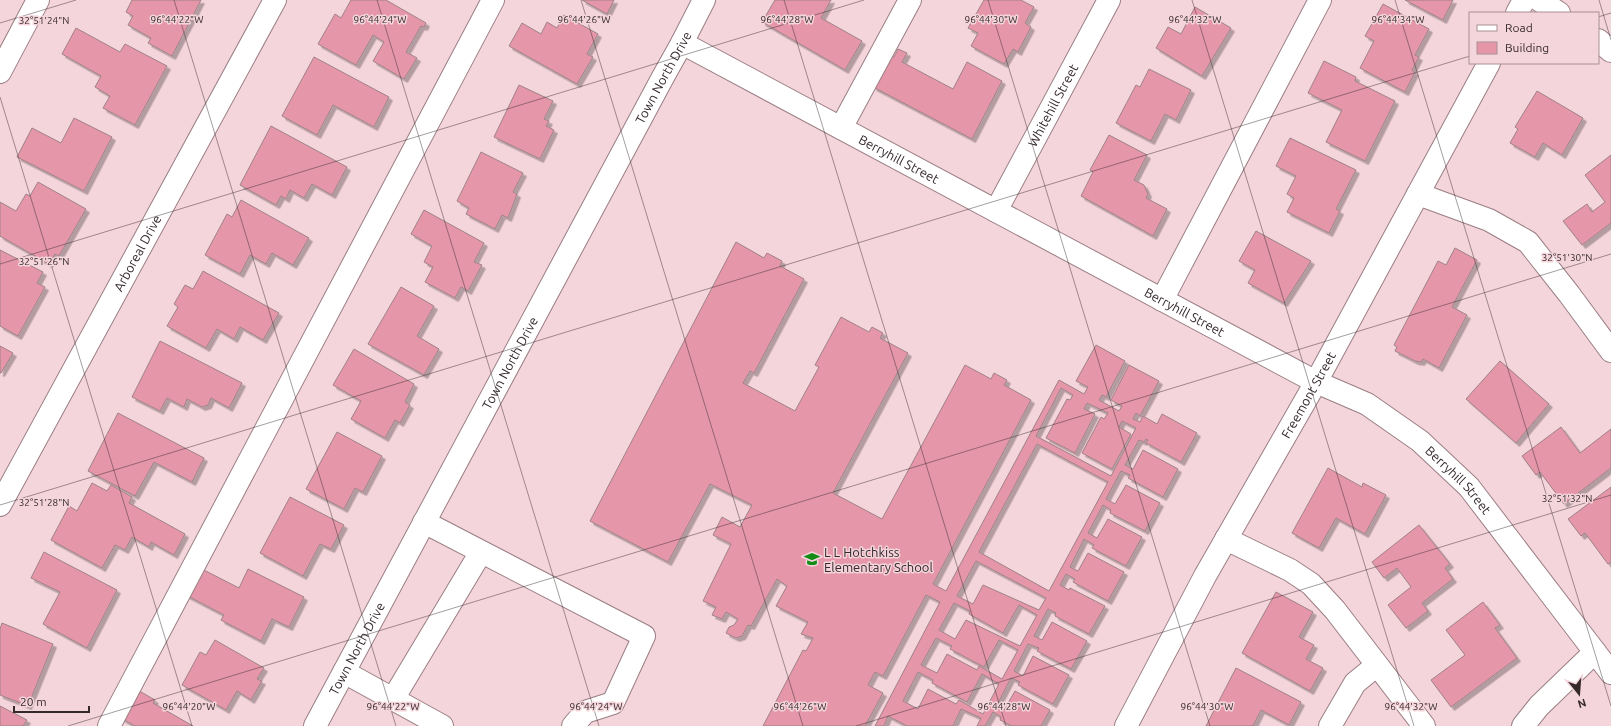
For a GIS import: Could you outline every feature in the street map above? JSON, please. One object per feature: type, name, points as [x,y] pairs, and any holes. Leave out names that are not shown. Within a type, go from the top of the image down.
[{"type":"street","points":[[0,72],[38,0]]},
{"type":"street","name":"Arboreal Drive","points":[[0,505],[275,0]]},
{"type":"street","points":[[109,726],[493,0]]},
{"type":"street","name":"Town North Drive","points":[[315,726],[704,0]]},
{"type":"street","points":[[841,128],[910,0]]},
{"type":"street","name":"Whitehill Street","points":[[996,211],[1109,0]]},
{"type":"street","points":[[1162,300],[1320,0]]},
{"type":"street","points":[[1518,12],[1524,0]]},
{"type":"street","points":[[1539,0],[1557,12]]},
{"type":"street","points":[[1599,41],[1611,51]]},
{"type":"street","name":"Berryhill Street","points":[[682,43],[1316,382],[1367,404],[1420,441],[1469,487],[1611,673]]},
{"type":"street","name":"Freemont Street","points":[[1126,726],[1205,576],[1316,382],[1488,64]]},
{"type":"street","points":[[1418,194],[1489,220],[1528,242],[1611,351]]},
{"type":"street","points":[[424,522],[644,636],[613,703],[585,712],[573,726]]},
{"type":"street","points":[[1226,539],[1290,570],[1311,584],[1335,610],[1424,726]]},
{"type":"street","points":[[393,699],[481,552]]},
{"type":"street","points":[[1524,726],[1539,706],[1594,652]]},
{"type":"street","points":[[1330,726],[1355,683],[1377,665]]},
{"type":"street","points":[[344,672],[442,726]]},
{"type":"building","points":[[132,0],[201,0],[172,56],[148,43],[151,38],[128,25],[133,16],[126,12]]},
{"type":"building","points":[[351,0],[386,0],[426,23],[424,27],[421,26],[406,52],[417,58],[404,79],[373,61],[384,42],[373,35],[356,65],[318,44],[335,14],[341,18]]},
{"type":"building","points":[[582,0],[614,0],[607,14]]},
{"type":"building","points":[[775,0],[831,0],[821,18],[862,41],[845,70],[762,22]]},
{"type":"building","points":[[984,0],[1021,0],[1034,7],[1025,23],[1031,27],[1018,52],[1013,49],[1004,64],[971,46],[978,33],[968,28]]},
{"type":"building","points":[[1405,0],[1453,0],[1443,20]]},
{"type":"building","points":[[1383,4],[1429,29],[1415,55],[1419,57],[1412,70],[1415,72],[1405,92],[1360,68],[1374,41],[1365,36]]},
{"type":"building","points":[[1195,7],[1231,28],[1202,76],[1156,48],[1168,27],[1181,34]]},
{"type":"building","points":[[564,15],[598,34],[587,54],[593,57],[577,84],[509,46],[522,23],[541,34],[547,22],[557,28]]},
{"type":"building","points":[[76,28],[120,52],[125,44],[167,66],[135,125],[103,108],[110,96],[95,87],[101,76],[62,54]]},
{"type":"building","points":[[898,49],[907,53],[902,62],[953,89],[967,62],[1002,81],[972,139],[873,87],[890,55],[894,57]]},
{"type":"building","points":[[314,57],[389,97],[374,127],[333,105],[317,135],[282,116]]},
{"type":"building","points":[[1324,61],[1356,77],[1355,81],[1395,101],[1365,161],[1326,142],[1342,110],[1308,93]]},
{"type":"building","points":[[1149,69],[1191,90],[1176,120],[1165,114],[1151,141],[1116,123],[1136,85],[1140,87]]},
{"type":"building","points":[[519,85],[553,101],[544,119],[549,121],[546,126],[554,130],[540,159],[494,137]]},
{"type":"building","points":[[1537,91],[1583,118],[1562,155],[1543,143],[1535,157],[1510,143],[1518,129],[1515,127]]},
{"type":"building","points":[[74,118],[112,137],[84,191],[17,157],[32,128],[61,143]]},
{"type":"building","points":[[271,126],[347,167],[332,195],[312,184],[304,198],[290,190],[286,199],[281,196],[276,205],[240,185]]},
{"type":"building","points":[[1109,135],[1147,155],[1134,180],[1144,185],[1148,194],[1146,198],[1167,209],[1153,236],[1081,196],[1093,172],[1090,170]]},
{"type":"building","points":[[1290,138],[1356,170],[1336,209],[1340,211],[1329,233],[1287,212],[1294,198],[1287,194],[1296,176],[1276,166]]},
{"type":"building","points":[[481,152],[523,173],[513,192],[517,194],[508,218],[502,215],[495,229],[466,214],[469,208],[457,201]]},
{"type":"building","points":[[1611,155],[1611,223],[1582,245],[1563,221],[1587,204],[1592,212],[1605,202],[1585,175]]},
{"type":"building","points":[[38,182],[86,209],[59,256],[55,254],[49,264],[0,236],[0,202],[16,211],[26,194],[30,196]]},
{"type":"building","points":[[241,200],[309,238],[293,265],[272,253],[266,264],[250,255],[240,274],[205,255],[227,214],[232,217]]},
{"type":"building","points":[[424,210],[484,243],[474,262],[482,265],[468,291],[461,287],[455,298],[425,282],[433,267],[424,262],[432,246],[411,234]]},
{"type":"building","points":[[1256,231],[1311,261],[1284,303],[1248,283],[1255,270],[1239,261]]},
{"type":"building","points":[[736,242],[764,258],[767,253],[782,261],[780,266],[804,279],[754,373],[750,371],[743,383],[795,411],[819,367],[815,365],[841,317],[869,332],[872,327],[883,333],[880,338],[908,353],[833,493],[882,519],[965,365],[991,379],[994,373],[1007,380],[1004,385],[1031,400],[933,584],[946,591],[1059,380],[1084,394],[1088,387],[1076,381],[1096,345],[1125,361],[1106,397],[1102,395],[1099,400],[1119,411],[1122,406],[1111,400],[1129,365],[1159,381],[1140,416],[1136,413],[1133,419],[1140,422],[1143,416],[1157,424],[1162,414],[1197,433],[1181,462],[1146,443],[1148,440],[1146,439],[1144,442],[1139,440],[1125,465],[1133,469],[1143,450],[1178,469],[1163,497],[1128,478],[1130,475],[1121,471],[1106,499],[1115,504],[1126,485],[1160,503],[1145,531],[1110,513],[1111,510],[1103,505],[1088,533],[1097,538],[1108,519],[1142,537],[1126,566],[1092,548],[1094,545],[1084,539],[1070,567],[1078,571],[1088,553],[1124,572],[1108,601],[1073,582],[1075,579],[1066,574],[1060,585],[1069,590],[1070,588],[1105,606],[1089,634],[1055,616],[1056,613],[1048,609],[1034,636],[1042,640],[1052,622],[1087,641],[1071,669],[1037,651],[1039,648],[1028,644],[1014,671],[1023,676],[1033,656],[1069,675],[1053,704],[1018,685],[1020,682],[1011,678],[997,705],[1004,710],[1015,691],[1050,710],[1041,726],[1012,726],[1000,720],[1001,717],[993,712],[985,726],[977,726],[981,718],[961,709],[953,726],[907,726],[888,716],[884,726],[875,726],[940,602],[926,595],[883,676],[875,672],[868,685],[883,693],[865,726],[763,726],[803,650],[806,651],[813,638],[801,634],[808,622],[776,606],[787,586],[777,579],[751,626],[748,625],[742,636],[736,638],[726,633],[729,627],[734,625],[738,619],[726,612],[722,619],[712,615],[716,607],[703,601],[731,544],[713,535],[722,517],[740,527],[752,505],[710,484],[668,562],[590,521]],"holes":[[[1061,388],[1073,395],[1070,400],[1067,399],[1046,438],[1075,453],[1095,414],[1084,409],[1087,403],[1108,413],[1104,419],[1101,417],[1082,453],[1112,469],[1131,434],[1119,427],[1122,421],[1136,428],[1111,476],[1036,436]],[[1037,444],[1108,482],[1049,591],[979,552]],[[976,561],[1046,598],[1039,610],[983,585],[973,604],[957,596]],[[954,603],[970,611],[969,614],[1003,633],[1019,605],[1037,615],[1020,646],[966,620],[955,639],[939,630]],[[936,638],[952,646],[950,649],[984,667],[999,640],[1018,650],[1002,679],[979,666],[977,670],[947,654],[937,673],[921,665]],[[918,672],[933,680],[932,683],[967,702],[982,674],[999,684],[983,714],[959,700],[956,704],[928,689],[918,709],[903,701]]]},
{"type":"building","points":[[1455,248],[1477,260],[1452,307],[1467,315],[1439,368],[1423,359],[1421,362],[1415,361],[1395,351],[1397,347],[1394,345],[1438,261],[1446,265]]},
{"type":"building","points":[[0,250],[43,272],[37,283],[45,287],[18,336],[0,326]]},
{"type":"building","points":[[203,271],[279,313],[263,340],[240,327],[234,339],[217,329],[206,348],[167,326],[178,307],[174,304],[185,285],[193,289]]},
{"type":"building","points":[[401,287],[434,306],[417,336],[439,349],[424,375],[368,344]]},
{"type":"building","points":[[160,341],[242,383],[229,408],[211,398],[208,405],[202,407],[187,399],[184,407],[167,398],[160,411],[132,397]]},
{"type":"building","points":[[0,346],[13,353],[1,373],[0,373]]},
{"type":"building","points":[[354,349],[414,384],[405,402],[410,405],[400,423],[395,420],[385,438],[351,419],[361,401],[333,385]]},
{"type":"building","points":[[1500,361],[1549,404],[1516,443],[1466,399]]},
{"type":"building","points":[[118,413],[204,458],[192,482],[154,462],[135,496],[88,471]]},
{"type":"building","points":[[1561,427],[1580,453],[1611,429],[1611,468],[1564,504],[1540,472],[1536,475],[1522,456]]},
{"type":"building","points":[[337,432],[382,456],[363,492],[355,488],[344,509],[306,489]]},
{"type":"building","points":[[1328,468],[1362,487],[1363,483],[1386,495],[1365,534],[1336,518],[1319,548],[1292,533]]},
{"type":"building","points":[[92,483],[107,491],[111,485],[132,497],[129,503],[185,534],[174,555],[151,542],[149,547],[132,537],[125,550],[115,545],[102,568],[51,540],[69,506],[77,511]]},
{"type":"building","points":[[1611,487],[1611,562],[1608,564],[1585,533],[1581,536],[1568,519]]},
{"type":"building","points":[[290,497],[344,525],[331,549],[320,544],[303,576],[260,553]]},
{"type":"building","points":[[1419,525],[1450,564],[1445,568],[1453,579],[1422,603],[1428,611],[1406,628],[1388,605],[1411,587],[1397,568],[1384,578],[1372,562]]},
{"type":"building","points":[[44,552],[117,590],[87,648],[43,624],[60,592],[31,578]]},
{"type":"building","points":[[196,566],[239,588],[248,569],[304,597],[289,627],[272,619],[261,641],[221,620],[224,615],[182,593]]},
{"type":"building","points":[[1276,592],[1313,612],[1299,637],[1314,645],[1306,659],[1323,668],[1310,691],[1242,653]]},
{"type":"building","points":[[1483,602],[1500,625],[1495,628],[1517,658],[1451,707],[1431,680],[1465,655],[1446,630]]},
{"type":"building","points":[[2,623],[53,644],[28,706],[0,695],[0,629]]},
{"type":"building","points":[[215,640],[264,668],[257,679],[262,681],[251,700],[237,691],[226,710],[182,685],[200,652],[206,655]]},
{"type":"building","points":[[1236,668],[1301,702],[1289,725],[1261,710],[1253,726],[1206,726]]},
{"type":"building","points":[[136,689],[155,700],[153,703],[193,726],[135,726],[119,717]]},
{"type":"building","points":[[0,706],[27,720],[23,726],[0,726]]},
{"type":"place","name":"L L Hotchkiss Elementary School","points":[[812,559]]}]
